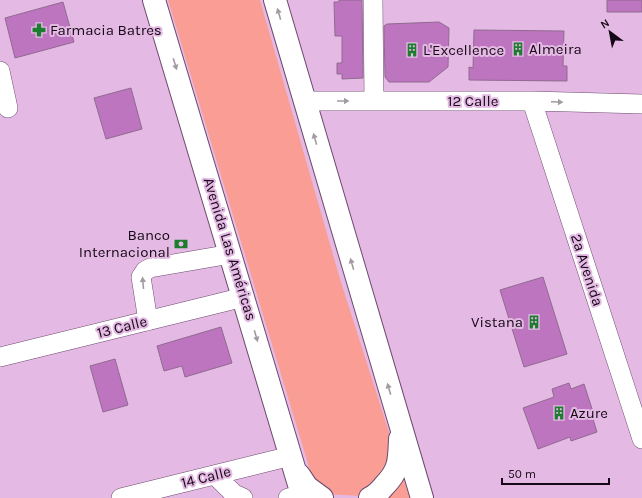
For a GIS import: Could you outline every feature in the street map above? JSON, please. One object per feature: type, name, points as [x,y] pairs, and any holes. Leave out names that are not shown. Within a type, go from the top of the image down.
[{"type":"main road","points":[[144,0],[167,37]]},
{"type":"main road","name":"Avenida Las Américas","points":[[154,0],[167,37],[292,463],[307,487],[304,498]]},
{"type":"main road","points":[[275,0],[422,498]]},
{"type":"main road","points":[[370,498],[375,496],[395,475],[399,461],[400,426]]},
{"type":"street","points":[[373,0],[374,101]]},
{"type":"street","points":[[0,71],[8,108]]},
{"type":"street","name":"12 Calle","points":[[304,101],[532,101],[642,104]]},
{"type":"street","name":"2a Avenida","points":[[532,101],[642,439]]},
{"type":"street","points":[[148,321],[141,277],[144,271],[150,268],[231,254]]},
{"type":"street","name":"13 Calle","points":[[0,358],[244,297]]},
{"type":"street","name":"14 Calle","points":[[121,498],[215,475],[292,463]]},
{"type":"street","points":[[215,475],[234,494],[243,498]]},
{"type":"shaded area","points":[[168,0],[260,0],[340,279],[396,454],[390,473],[361,496],[324,494],[315,487]]},
{"type":"shaded area","points":[[401,471],[410,498],[379,498]]},
{"type":"building","points":[[339,0],[362,0],[363,78],[342,79],[342,74],[337,74],[337,63],[342,63],[342,36],[335,36],[334,2],[339,2]]},
{"type":"building","points":[[607,0],[642,0],[642,12],[607,12]]},
{"type":"building","name":"Farmacia Batres","points":[[63,2],[74,42],[15,58],[5,18]]},
{"type":"building","name":"L'Excellence","points":[[439,22],[449,28],[448,67],[429,82],[389,82],[385,77],[384,26],[387,24]]},
{"type":"building","name":"Almeira","points":[[474,30],[564,31],[563,66],[567,66],[567,81],[469,80],[469,67],[473,68]]},
{"type":"building","points":[[131,88],[142,129],[106,139],[94,98]]},
{"type":"building","name":"Vistana","points":[[543,277],[567,354],[524,367],[500,290]]},
{"type":"building","points":[[221,327],[232,363],[185,377],[182,366],[164,371],[157,346]]},
{"type":"building","points":[[115,359],[128,405],[103,412],[90,366]]},
{"type":"building","name":"Azure","points":[[569,383],[571,389],[584,384],[595,418],[593,419],[597,432],[571,441],[570,437],[538,449],[523,408],[554,397],[552,389]]},
{"type":"place","name":"Farmacia Batres","points":[[39,30]]},
{"type":"place","name":"Almeira","points":[[518,49]]},
{"type":"place","name":"L'Excellence","points":[[412,50]]},
{"type":"place","name":"Banco Internacional","points":[[181,244]]},
{"type":"place","name":"Vistana","points":[[534,322]]},
{"type":"place","name":"Azure","points":[[559,413]]}]
